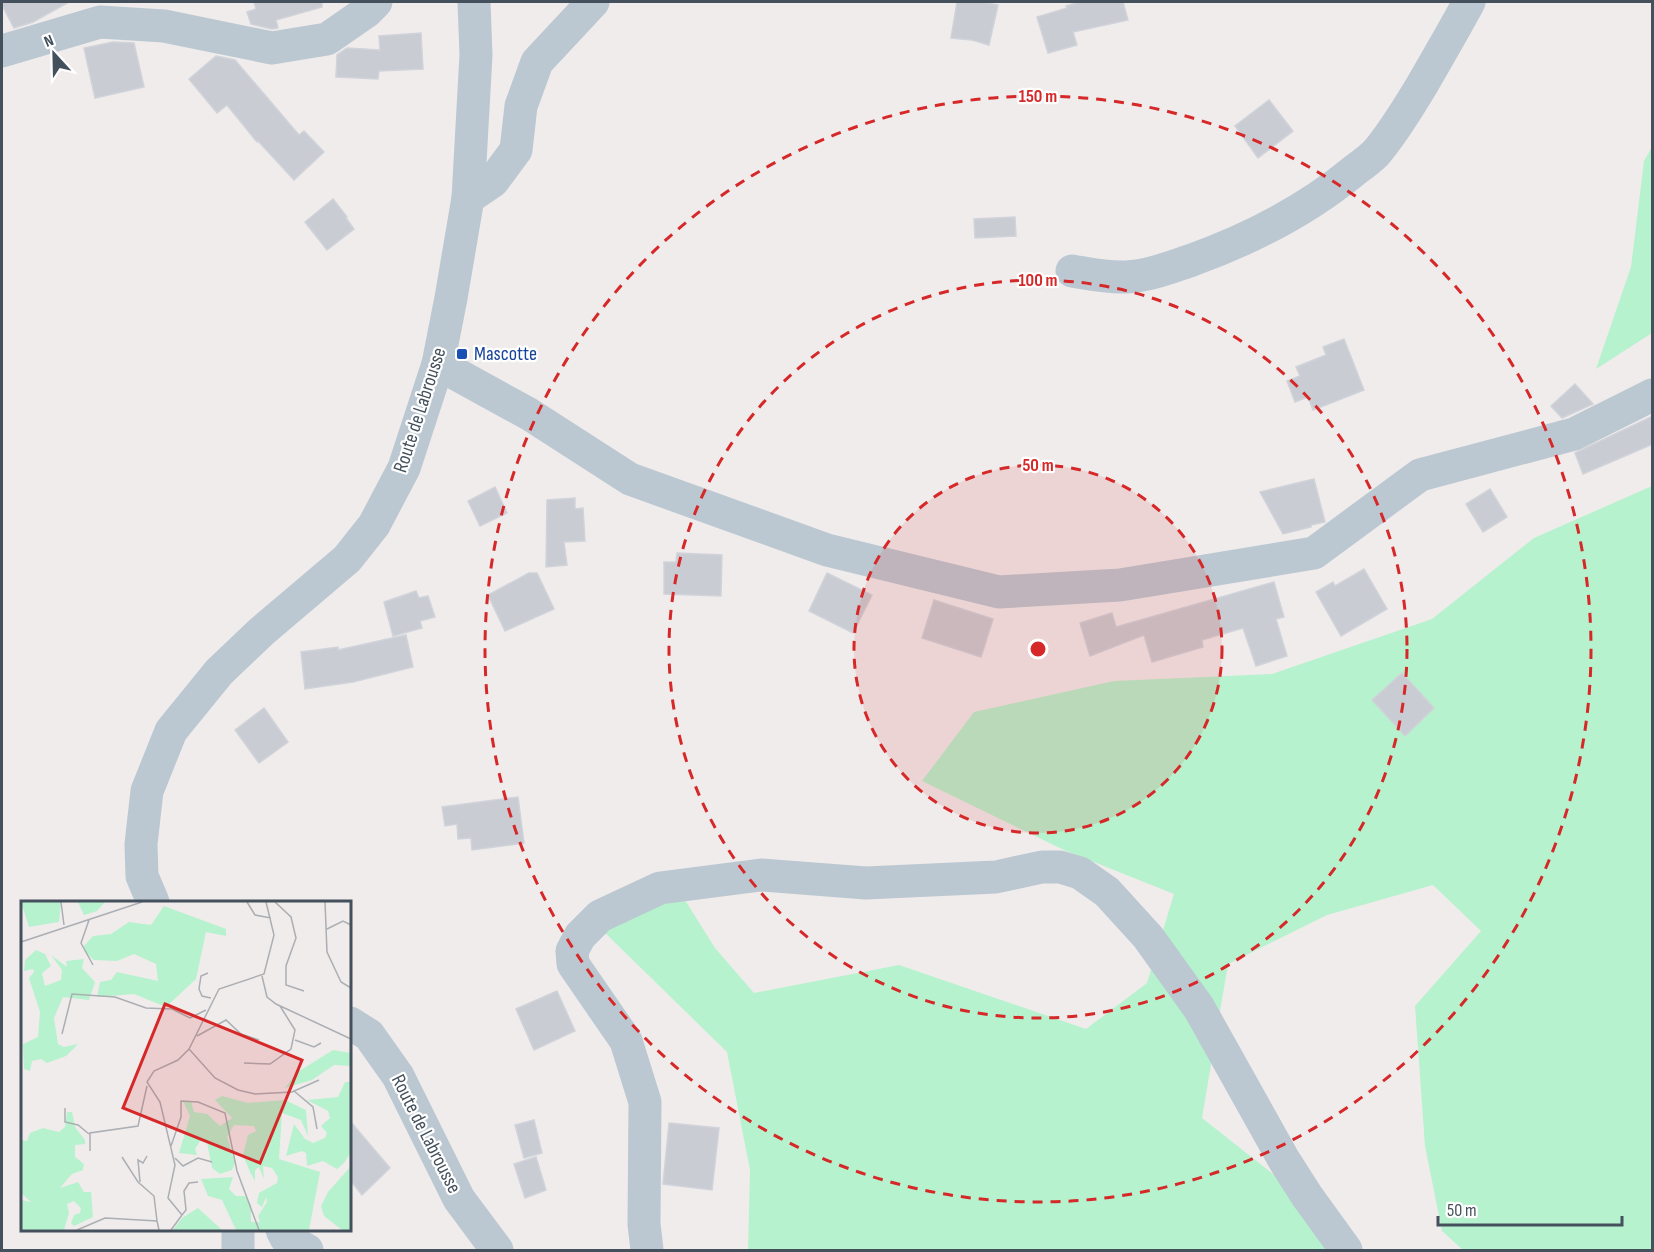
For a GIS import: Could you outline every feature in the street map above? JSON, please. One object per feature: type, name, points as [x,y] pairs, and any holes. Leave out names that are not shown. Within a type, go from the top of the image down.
[{"type":"street","points":[[2,51],[100,22],[164,26],[272,48],[327,39],[366,12],[376,2]]},
{"type":"street","name":"Route de Labrousse","points":[[152,901],[142,876],[141,844],[147,791],[171,731],[219,672],[261,632],[347,559],[374,525],[404,468],[438,364],[468,198],[476,55],[474,2]]},
{"type":"street","points":[[468,198],[494,181],[516,150],[521,106],[537,62],[593,2]]},
{"type":"street","points":[[1072,271],[1101,277],[1128,277],[1168,268],[1224,248],[1301,209],[1342,181],[1375,154],[1399,122],[1469,2]]},
{"type":"street","points":[[438,364],[529,414],[630,478],[827,550],[999,592],[1120,585],[1314,553],[1420,475],[1574,434],[1653,395]]},
{"type":"street","points":[[647,1251],[644,1224],[645,1102],[626,1041],[573,964],[572,951],[580,936],[600,916],[660,888],[761,875],[866,884],[996,877],[1042,867],[1060,867],[1080,873],[1107,892],[1148,937],[1199,1008],[1284,1160],[1346,1251]]},
{"type":"street","name":"Route de Labrousse","points":[[351,1024],[369,1035],[398,1076],[459,1199],[497,1251]]},
{"type":"street","points":[[238,1231],[238,1251]]},
{"type":"street","points":[[282,1231],[286,1238],[306,1251]]},
{"type":"green space","points":[[1652,147],[1652,333],[1596,369],[1631,267],[1644,161]]},
{"type":"green space","points":[[1652,486],[1652,1250],[1463,1250],[1442,1231],[1425,1146],[1415,1006],[1481,931],[1433,885],[1327,915],[1228,964],[1202,1118],[1283,1182],[1331,1250],[748,1250],[750,1170],[727,1052],[598,926],[680,892],[715,948],[754,993],[899,965],[1086,1029],[1147,983],[1174,894],[1064,850],[922,781],[974,712],[1114,681],[1272,674],[1432,619],[1534,538]]},
{"type":"building","points":[[2,2],[69,2],[33,22],[14,28]]},
{"type":"building","points":[[254,2],[322,2],[322,7],[276,20],[278,28],[272,29],[251,24],[247,12],[256,9]]},
{"type":"building","points":[[957,2],[982,2],[998,5],[989,45],[972,40],[951,38]]},
{"type":"building","points":[[1080,2],[1123,2],[1128,20],[1073,32],[1077,45],[1048,53],[1037,17]]},
{"type":"building","points":[[421,33],[423,69],[379,71],[378,79],[336,77],[337,55],[347,48],[380,50],[379,36]]},
{"type":"building","points":[[113,42],[134,43],[144,87],[95,98],[84,48]]},
{"type":"building","points":[[216,56],[235,60],[299,135],[304,131],[324,152],[294,180],[257,142],[227,105],[217,113],[189,79]]},
{"type":"building","points":[[1269,100],[1293,131],[1258,158],[1235,126]]},
{"type":"building","points":[[333,199],[354,229],[327,250],[305,222]]},
{"type":"building","points":[[1015,217],[1016,236],[975,238],[974,219]]},
{"type":"building","points":[[1344,339],[1364,390],[1313,410],[1308,397],[1295,402],[1287,381],[1300,376],[1296,367],[1326,355],[1323,347]]},
{"type":"building","points":[[1575,384],[1593,404],[1562,418],[1551,406]]},
{"type":"building","points":[[1653,416],[1653,444],[1583,474],[1575,453]]},
{"type":"building","points":[[1314,479],[1325,522],[1283,534],[1260,492]]},
{"type":"building","points":[[495,487],[507,513],[480,526],[468,501]]},
{"type":"building","points":[[1490,489],[1507,517],[1483,532],[1466,504]]},
{"type":"building","points":[[575,498],[575,509],[583,508],[585,541],[564,542],[567,565],[546,567],[547,500]]},
{"type":"building","points":[[677,553],[722,555],[721,596],[664,594],[664,562],[676,562]]},
{"type":"building","points":[[1364,569],[1387,609],[1341,636],[1316,592],[1333,582],[1335,586]]},
{"type":"building","points":[[529,573],[537,573],[554,609],[505,631],[488,595]]},
{"type":"building","points":[[827,573],[872,595],[853,633],[809,611]]},
{"type":"building","points":[[1274,582],[1284,617],[1276,619],[1287,656],[1256,666],[1243,628],[1202,640],[1203,647],[1152,662],[1144,635],[1090,656],[1080,623],[1112,613],[1116,627]]},
{"type":"building","points":[[416,591],[419,598],[428,596],[435,617],[420,621],[422,628],[393,636],[384,602]]},
{"type":"building","points":[[934,600],[993,619],[981,657],[922,638]]},
{"type":"building","points":[[406,635],[413,667],[353,682],[305,689],[301,652],[338,647],[338,650]]},
{"type":"building","points":[[1402,673],[1434,708],[1405,736],[1372,700]]},
{"type":"building","points":[[264,708],[288,742],[259,763],[235,730]]},
{"type":"building","points":[[518,797],[524,843],[472,850],[471,838],[458,839],[457,824],[445,826],[442,807]]},
{"type":"building","points":[[557,991],[575,1031],[534,1050],[516,1009]]},
{"type":"building","points":[[534,1120],[542,1153],[524,1158],[515,1125]]},
{"type":"building","points":[[351,1122],[390,1168],[362,1195],[351,1181]]},
{"type":"building","points":[[669,1123],[719,1128],[712,1190],[663,1184]]},
{"type":"building","points":[[536,1157],[546,1190],[525,1198],[514,1164]]},
{"type":"place","name":"Mascotte","points":[[462,354]]}]
